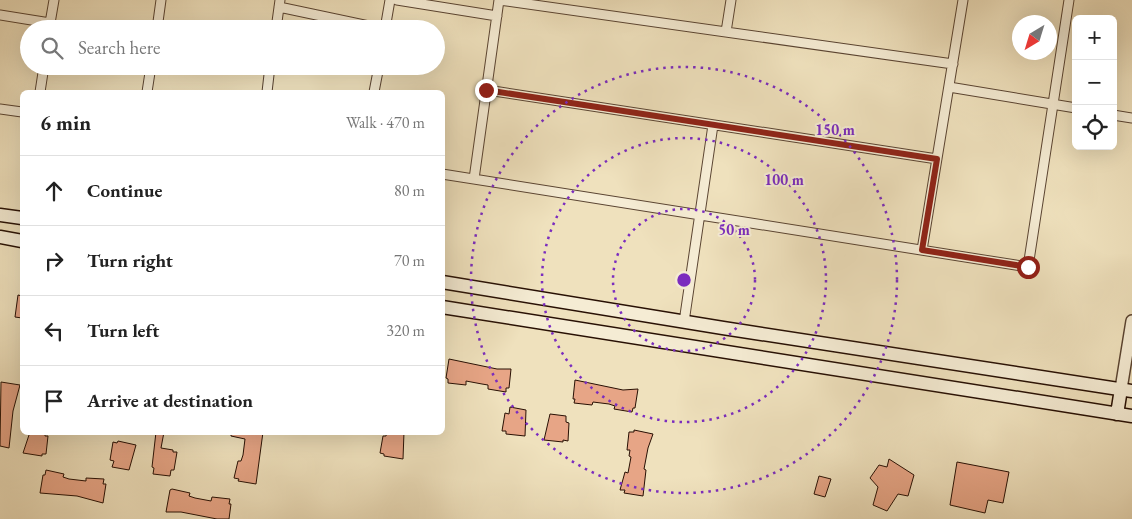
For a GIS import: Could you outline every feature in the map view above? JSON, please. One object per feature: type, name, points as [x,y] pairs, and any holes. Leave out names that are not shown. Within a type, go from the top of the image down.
[{"type":"main road","points":[[0,215],[20,218]]},
{"type":"main road","points":[[0,237],[20,241]]},
{"type":"main road","points":[[445,282],[684,322],[1126,390],[1117,414]]},
{"type":"main road","points":[[445,307],[1132,416]]},
{"type":"street","points":[[51,20],[54,0]]},
{"type":"street","points":[[158,20],[161,0]]},
{"type":"street","points":[[386,20],[390,0]]},
{"type":"street","points":[[397,0],[497,16]]},
{"type":"street","points":[[474,179],[499,0],[953,64]]},
{"type":"street","points":[[726,32],[731,0]]},
{"type":"street","points":[[922,250],[964,0]]},
{"type":"street","points":[[445,174],[1028,267],[1069,0]]},
{"type":"street","points":[[277,20],[279,4],[346,20]]},
{"type":"street","points":[[0,15],[23,20]]},
{"type":"street","points":[[40,90],[43,75]]},
{"type":"street","points":[[147,90],[150,75]]},
{"type":"street","points":[[267,90],[269,75]]},
{"type":"street","points":[[374,90],[377,75]]},
{"type":"street","points":[[949,87],[1072,107]]},
{"type":"street","points":[[486,90],[937,159]]},
{"type":"street","points":[[0,109],[20,112]]},
{"type":"street","points":[[1117,116],[1132,118]]},
{"type":"street","points":[[684,322],[713,125]]},
{"type":"street","points":[[1126,390],[1132,321]]},
{"type":"building","points":[[18,295],[20,296],[20,318],[15,317]]},
{"type":"building","points":[[449,359],[497,369],[511,369],[509,388],[506,388],[506,392],[488,389],[488,385],[466,381],[466,385],[448,383],[446,378]]},
{"type":"building","points":[[575,380],[623,390],[638,389],[635,408],[633,408],[632,412],[614,409],[615,406],[609,404],[593,402],[592,405],[574,403]]},
{"type":"building","points":[[1,382],[20,385],[13,411],[9,448],[0,446]]},
{"type":"building","points":[[510,407],[526,410],[525,436],[506,434],[506,431],[502,431],[505,413],[509,414]]},
{"type":"building","points":[[550,414],[566,416],[566,422],[569,423],[568,441],[544,440]]},
{"type":"building","points":[[634,430],[653,434],[644,469],[646,470],[643,496],[624,493],[625,490],[620,490],[625,472],[628,473],[631,457],[629,456],[630,450],[627,450],[629,432],[634,432]]},
{"type":"building","points":[[29,435],[48,436],[46,454],[42,454],[42,456],[23,453]]},
{"type":"building","points":[[156,435],[163,435],[161,448],[177,452],[174,470],[171,470],[170,476],[153,474],[154,468],[152,467]]},
{"type":"building","points":[[263,435],[256,484],[238,481],[239,479],[234,478],[238,461],[241,461],[243,455],[245,439],[231,436]]},
{"type":"building","points":[[404,435],[403,459],[384,456],[384,454],[380,453],[383,436]]},
{"type":"building","points":[[118,441],[136,445],[129,470],[112,467],[114,461],[110,460],[113,442],[117,443]]},
{"type":"building","points":[[889,459],[914,475],[908,496],[898,494],[887,511],[873,505],[878,487],[870,478],[879,465],[887,467]]},
{"type":"building","points":[[957,462],[1009,472],[1003,503],[988,500],[985,513],[950,505]]},
{"type":"building","points":[[46,470],[64,474],[63,477],[69,479],[86,481],[86,478],[104,479],[103,484],[106,484],[103,503],[77,496],[40,493],[43,475],[45,475]]},
{"type":"building","points":[[819,476],[831,479],[825,497],[814,494]]},
{"type":"building","points":[[170,490],[190,493],[189,496],[195,498],[211,501],[212,497],[230,499],[229,519],[217,519],[181,512],[166,512]]},
{"type":"route","points":[[486,90],[937,159],[922,250],[1028,267]]}]
